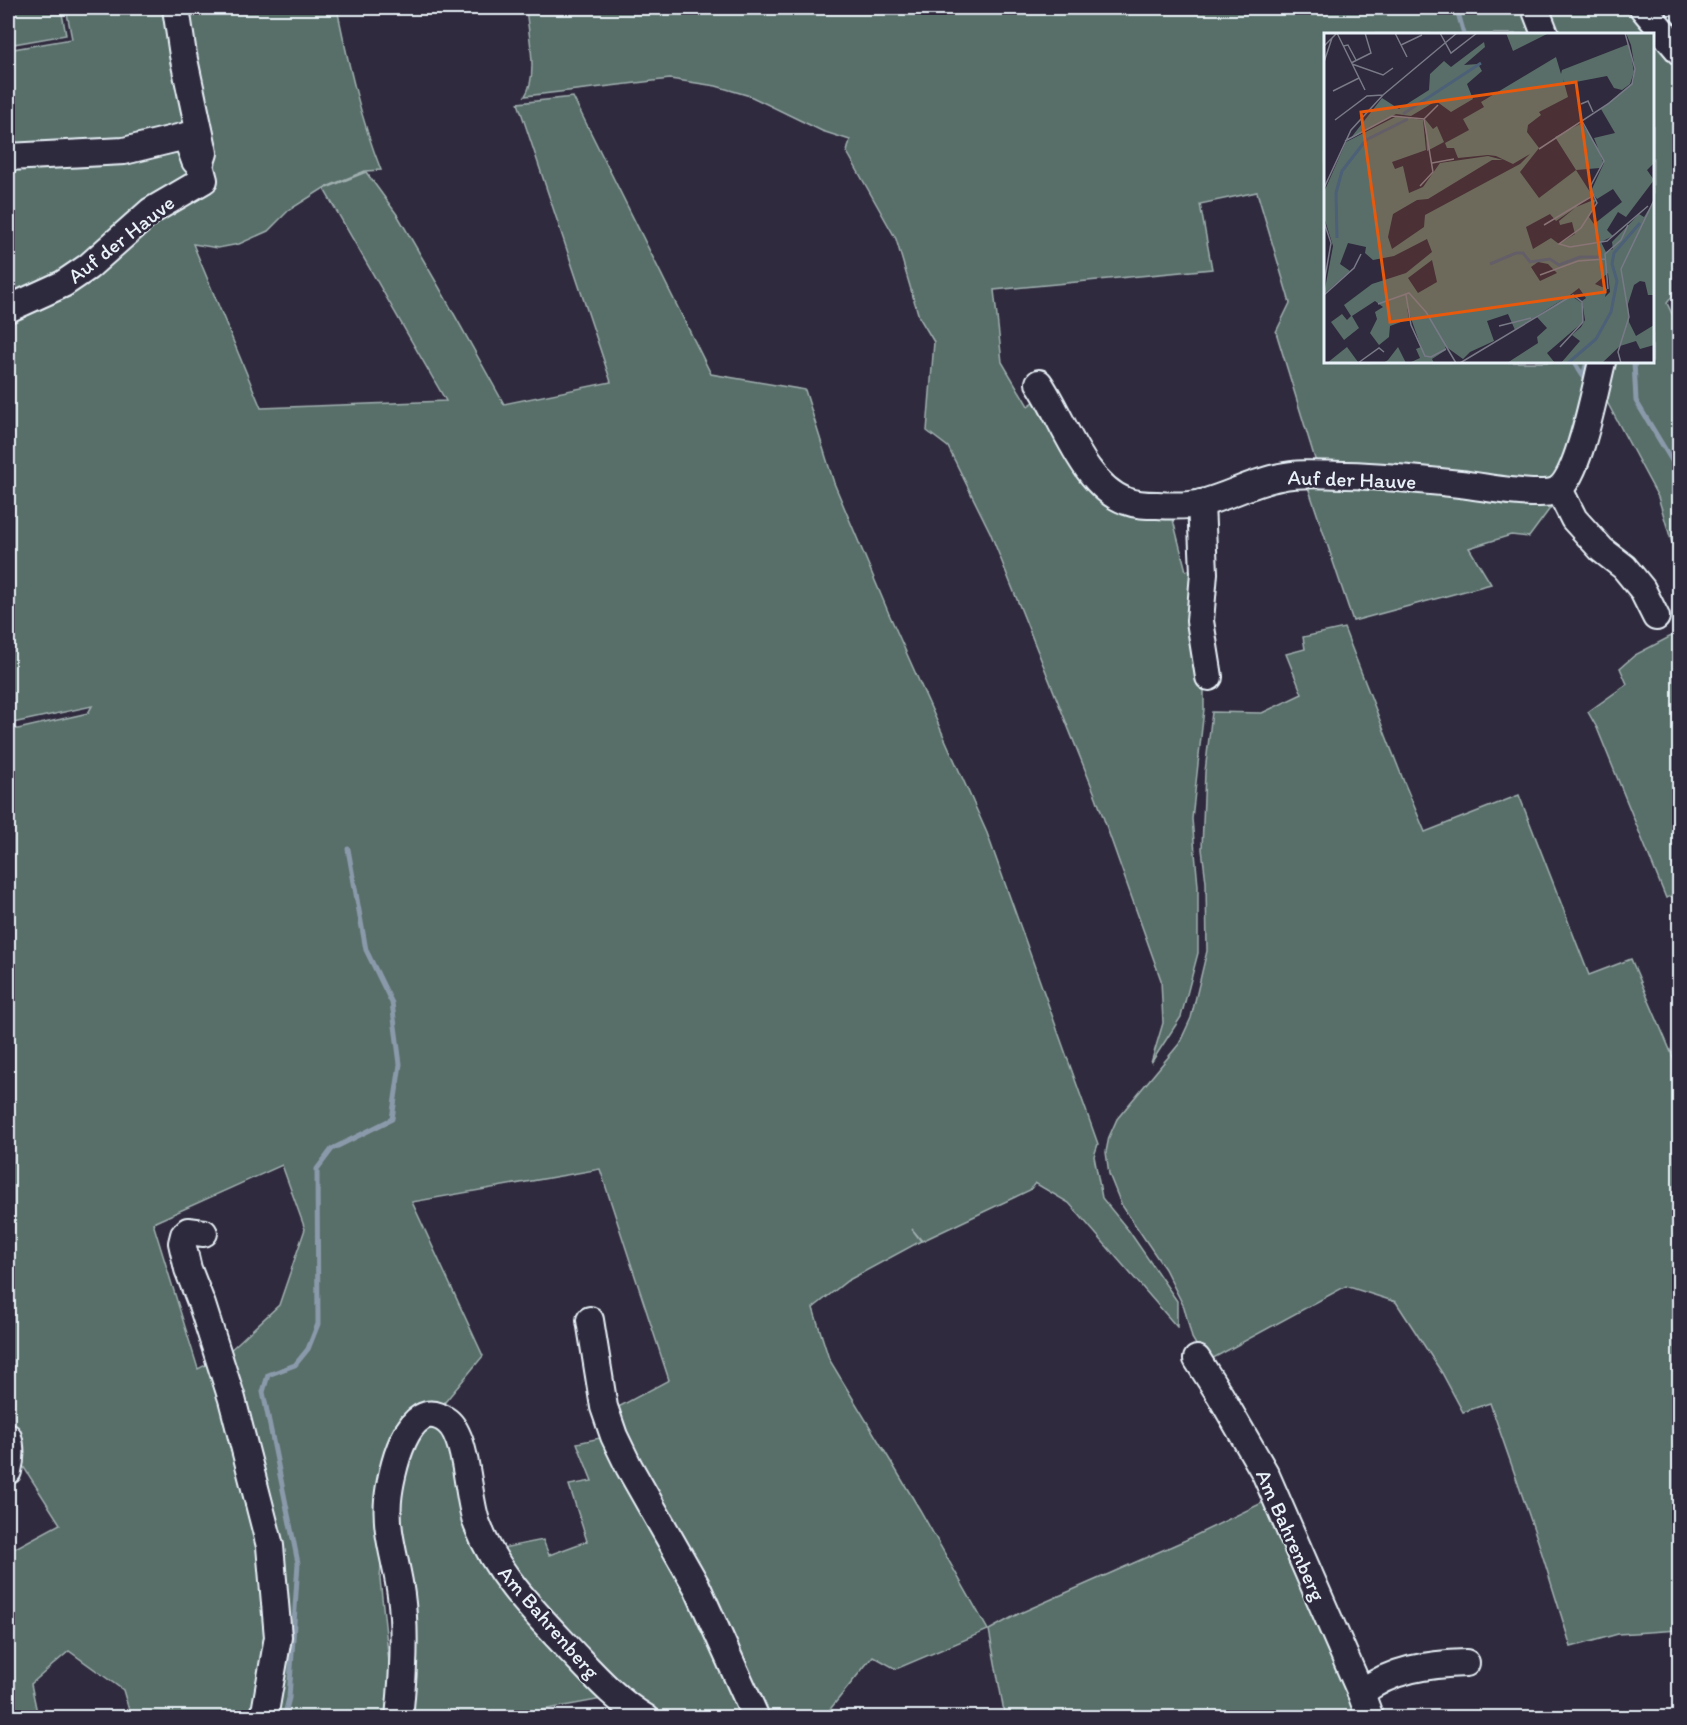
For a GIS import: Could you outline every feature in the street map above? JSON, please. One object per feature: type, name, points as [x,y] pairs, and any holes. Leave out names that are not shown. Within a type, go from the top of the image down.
[{"type":"street","name":"Auf der Hauve","points":[[8,309],[41,295],[88,267],[151,211],[204,180],[200,165],[204,153],[183,54],[176,8]]},
{"type":"street","points":[[1535,8],[1545,33]]},
{"type":"street","points":[[1643,8],[1680,52]]},
{"type":"street","points":[[8,157],[124,151],[186,136],[195,161],[200,165]]},
{"type":"street","points":[[1602,363],[1572,468],[1558,489],[1574,519],[1602,550],[1624,567],[1642,589],[1656,617]]},
{"type":"street","name":"Auf der Hauve","points":[[1039,383],[1052,401],[1084,463],[1111,493],[1127,502],[1143,505],[1201,503],[1261,481],[1306,474],[1396,479],[1534,493],[1550,493],[1558,489]]},
{"type":"street","points":[[1201,503],[1204,573],[1200,621],[1209,677]]},
{"type":"street","points":[[204,1233],[188,1231],[182,1243],[188,1269],[232,1399],[270,1546],[278,1637],[264,1718]]},
{"type":"street","points":[[590,1320],[604,1407],[614,1436],[697,1587],[756,1718]]},
{"type":"street","name":"Am Bahrenberg","points":[[1197,1359],[1265,1473],[1370,1718]]},
{"type":"street","name":"Am Bahrenberg","points":[[399,1718],[402,1684],[402,1599],[390,1536],[388,1500],[391,1479],[402,1441],[415,1423],[429,1416],[444,1419],[456,1431],[476,1523],[488,1550],[508,1579],[592,1674],[629,1707],[646,1718]]},
{"type":"street","points":[[8,1437],[11,1458],[8,1471]]},
{"type":"street","points":[[1361,1693],[1390,1675],[1436,1663],[1466,1663]]},
{"type":"green space","points":[[8,8],[61,8],[66,35],[8,45]]},
{"type":"green space","points":[[66,8],[337,8],[361,110],[381,170],[365,171],[324,188],[289,210],[268,231],[239,244],[218,248],[193,244],[261,408],[446,401],[324,189],[366,172],[398,216],[504,404],[611,382],[518,103],[573,97],[711,374],[805,390],[834,483],[889,614],[987,833],[1098,1144],[1094,1156],[1102,1198],[1129,1231],[1177,1301],[1177,1327],[1069,1203],[1035,1183],[1030,1190],[922,1241],[912,1229],[921,1241],[847,1281],[813,1308],[829,1359],[920,1510],[988,1630],[896,1669],[873,1656],[827,1713],[808,1717],[763,1717],[609,1412],[669,1380],[600,1169],[412,1202],[483,1356],[436,1413],[422,1415],[386,1504],[380,1579],[395,1717],[131,1717],[123,1690],[69,1651],[31,1684],[38,1717],[8,1717],[8,1552],[60,1524],[23,1466],[8,1426],[8,728],[18,729],[88,713],[92,706],[8,724],[8,50],[72,39]],"holes":[[[282,1165],[305,1229],[279,1305],[225,1355],[198,1369],[153,1223]]]},
{"type":"green space","points":[[526,8],[1530,8],[1541,33],[1324,33],[1324,363],[1599,363],[1553,484],[1318,469],[1276,332],[1290,303],[1257,192],[1200,204],[1212,269],[994,290],[1002,362],[1028,406],[1045,394],[1097,487],[1171,512],[1186,571],[1198,567],[1204,709],[1192,819],[1198,886],[1198,953],[1181,1017],[1151,1063],[1163,1023],[1161,980],[1096,797],[990,532],[948,447],[927,431],[934,342],[919,317],[896,239],[847,152],[850,140],[822,131],[750,96],[716,86],[670,79],[525,96],[529,87],[532,66]]},
{"type":"green space","points":[[1540,8],[1628,8],[1649,33],[1550,33]]},
{"type":"green space","points":[[1654,38],[1679,70],[1679,288],[1667,303],[1680,331],[1679,566],[1658,497],[1600,389],[1608,363],[1654,363]]},
{"type":"green space","points":[[1305,478],[1554,503],[1529,537],[1511,535],[1469,548],[1491,584],[1353,621]]},
{"type":"green space","points":[[1344,628],[1425,832],[1519,795],[1589,975],[1631,959],[1679,1071],[1679,1630],[1618,1634],[1571,1647],[1538,1541],[1490,1403],[1463,1412],[1442,1373],[1396,1302],[1346,1286],[1206,1362],[1192,1338],[1184,1307],[1165,1269],[1121,1204],[1109,1174],[1106,1152],[1109,1137],[1117,1119],[1179,1044],[1191,1018],[1207,951],[1206,882],[1202,849],[1205,772],[1212,712],[1262,713],[1302,694],[1286,654],[1305,649],[1303,637]]},
{"type":"green space","points":[[1679,632],[1679,893],[1666,898],[1597,728],[1588,712],[1627,684],[1620,668],[1635,655]]},
{"type":"green space","points":[[430,1419],[452,1434],[472,1520],[613,1697],[542,1710],[545,1717],[400,1718],[398,1449]]},
{"type":"green space","points":[[609,1436],[751,1717],[657,1717],[626,1698],[497,1549],[543,1540],[549,1555],[587,1541],[569,1485],[592,1481],[577,1443]]},
{"type":"green space","points":[[1272,1498],[1361,1717],[1005,1717],[989,1630],[1018,1614],[1188,1539]]},
{"type":"waterway","points":[[1454,8],[1458,13],[1464,33]]},
{"type":"waterway","points":[[1575,363],[1583,376],[1587,363]]},
{"type":"waterway","points":[[1634,363],[1636,401],[1680,474]]},
{"type":"waterway","points":[[284,1718],[289,1698],[298,1563],[263,1392],[268,1375],[295,1365],[308,1349],[318,1324],[317,1169],[332,1149],[392,1119],[400,1064],[392,1003],[366,950],[348,849]]}]
